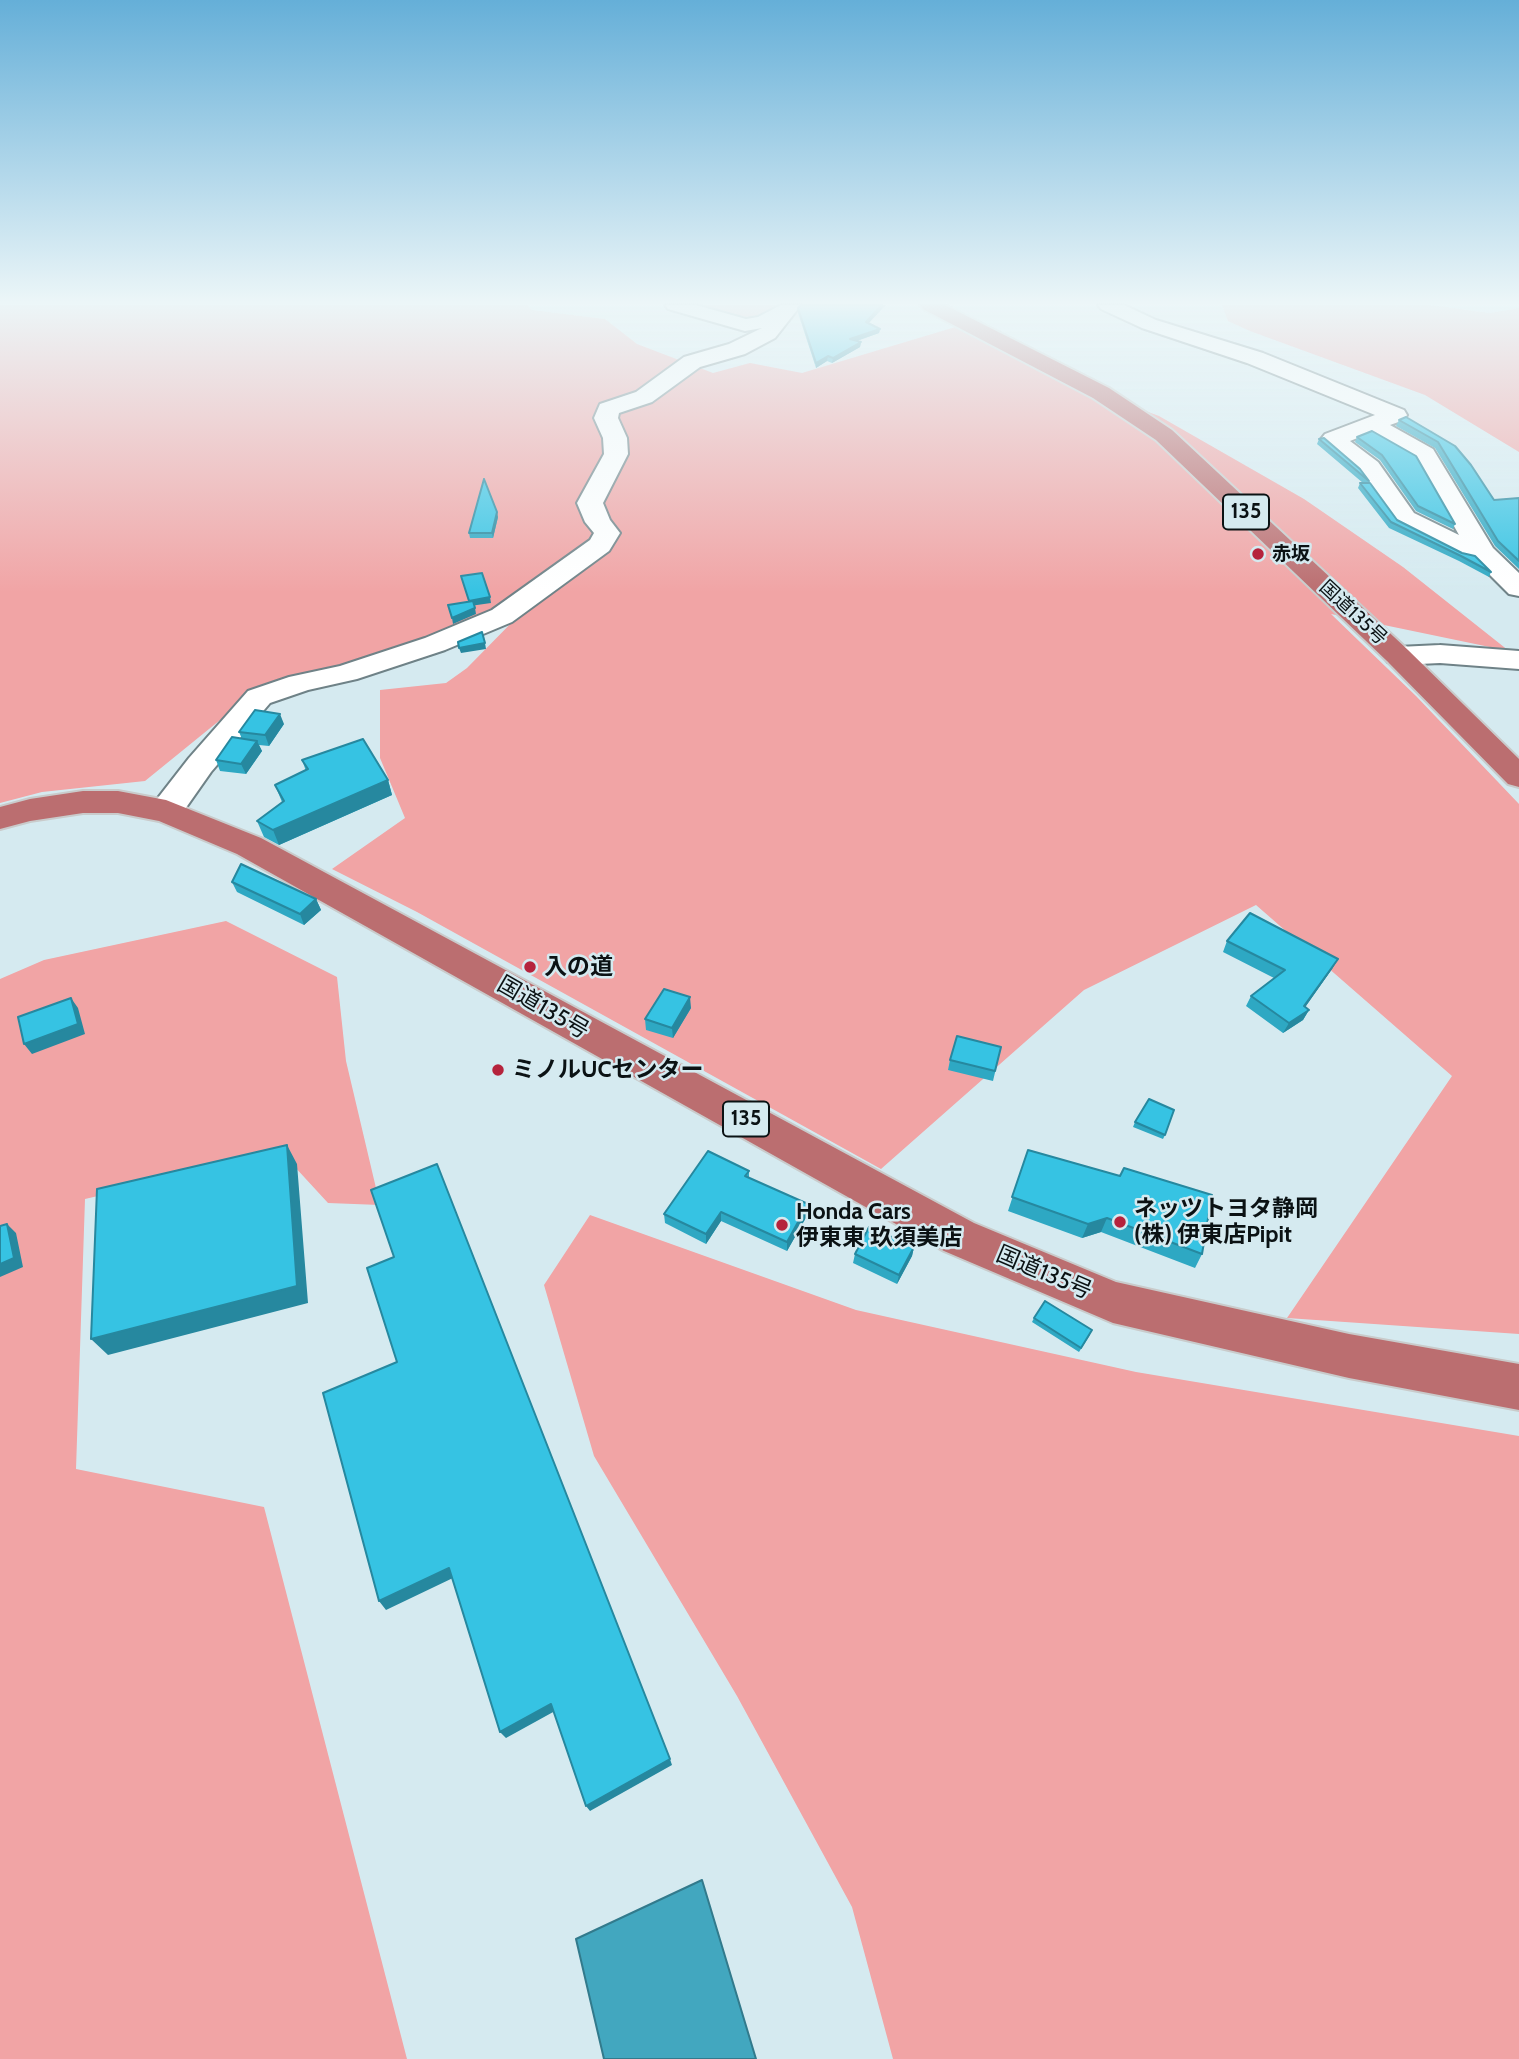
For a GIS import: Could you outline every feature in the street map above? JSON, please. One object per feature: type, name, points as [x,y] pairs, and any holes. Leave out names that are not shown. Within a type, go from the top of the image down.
[{"type":"highway","name":"国道135号","points":[[1113,401],[1164,435],[1398,656],[1519,777]]},
{"type":"highway","name":"国道135号","points":[[0,818],[30,810],[83,802],[118,802],[166,811],[249,846],[296,871],[959,1237],[1113,1302],[1349,1356],[1519,1387]]},
{"type":"street","points":[[166,811],[200,765],[259,697],[300,683],[347,673],[435,644],[502,616],[600,545],[607,533],[598,522],[590,503],[616,454],[615,438],[606,418],[608,409],[632,401]]},
{"type":"street","points":[[1362,401],[1396,415],[1333,439],[1368,467],[1405,518],[1470,550],[1482,552]]},
{"type":"street","points":[[1371,424],[1425,454],[1482,552],[1519,588]]},
{"type":"street","points":[[1398,656],[1440,654],[1519,660]]},
{"type":"shaded area","points":[[0,401],[1119,401],[1159,416],[1304,499],[1403,567],[1509,651],[1331,614],[1416,696],[1519,804],[1519,1334],[1287,1318],[1452,1076],[1256,905],[1084,990],[881,1169],[417,912],[332,869],[405,818],[380,758],[380,690],[446,683],[467,668],[525,609],[504,608],[405,654],[241,703],[145,781],[42,792],[0,803]]},
{"type":"shaded area","points":[[1435,401],[1519,401],[1519,452]]},
{"type":"shaded area","points":[[226,921],[337,977],[346,1061],[380,1205],[328,1203],[282,1153],[85,1199],[76,1469],[264,1507],[407,2059],[0,2059],[0,979],[44,960]]},
{"type":"shaded area","points":[[590,1215],[856,1310],[1136,1372],[1519,1436],[1519,2059],[893,2059],[852,1907],[737,1696],[594,1456],[544,1285]]},
{"type":"water","points":[[702,1880],[756,2059],[604,2059],[576,1939]]},
{"type":"building","points":[[1406,417],[1455,446],[1494,500],[1519,498],[1519,561],[1498,541],[1438,442],[1399,420]]},
{"type":"building","points":[[1372,431],[1416,456],[1455,524],[1418,506],[1382,455],[1357,437]]},
{"type":"building","points":[[1324,438],[1360,469],[1369,481],[1319,439]]},
{"type":"building","points":[[484,479],[497,512],[492,533],[469,533]]},
{"type":"building","points":[[1360,483],[1370,483],[1397,520],[1462,553],[1475,556],[1491,572],[1391,522]]},
{"type":"building","points":[[482,573],[490,597],[469,601],[461,576]]},
{"type":"building","points":[[473,601],[475,608],[452,618],[448,605]]},
{"type":"building","points":[[482,632],[485,643],[459,648],[458,642]]},
{"type":"building","points":[[255,710],[280,714],[265,735],[239,732]]},
{"type":"building","points":[[232,737],[257,741],[241,764],[216,760]]},
{"type":"building","points":[[363,739],[388,780],[273,830],[257,821],[284,801],[275,785],[308,769],[302,760]]},
{"type":"building","points":[[241,864],[316,899],[300,914],[232,882]]},
{"type":"building","points":[[1250,913],[1338,959],[1304,1006],[1309,1010],[1289,1023],[1251,996],[1285,970],[1227,941]]},
{"type":"building","points":[[664,989],[690,997],[672,1028],[645,1019]]},
{"type":"building","points":[[71,998],[78,1024],[24,1044],[18,1017]]},
{"type":"building","points":[[957,1036],[1001,1047],[995,1071],[950,1060]]},
{"type":"building","points":[[1149,1099],[1174,1110],[1165,1135],[1135,1122]]},
{"type":"building","points":[[287,1145],[297,1286],[91,1339],[97,1189]]},
{"type":"building","name":"ネッツトヨタ静岡 (株) 伊東店Pipit","points":[[1028,1150],[1120,1176],[1124,1168],[1212,1195],[1202,1254],[1107,1218],[1088,1224],[1012,1197]]},
{"type":"building","points":[[708,1151],[749,1171],[745,1176],[808,1204],[787,1242],[721,1212],[706,1234],[664,1214]]},
{"type":"building","points":[[437,1164],[670,1759],[586,1806],[551,1704],[500,1732],[449,1568],[379,1601],[323,1393],[397,1362],[367,1268],[394,1257],[371,1190]]},
{"type":"building","points":[[7,1224],[14,1258],[0,1264],[0,1226]]},
{"type":"building","points":[[869,1227],[914,1247],[899,1275],[855,1254]]},
{"type":"building","points":[[1045,1301],[1092,1330],[1081,1348],[1034,1318]]},
{"type":"place","name":"赤坂","points":[[1258,554]]},
{"type":"place","name":"入の道","points":[[530,967]]},
{"type":"place","name":"ミノルUCセンター","points":[[498,1070]]},
{"type":"place","name":"ネッツトヨタ静岡 (株) 伊東店Pipit","points":[[1120,1222]]},
{"type":"place","name":"Honda Cars 伊東東 玖須美店","points":[[782,1225]]}]
